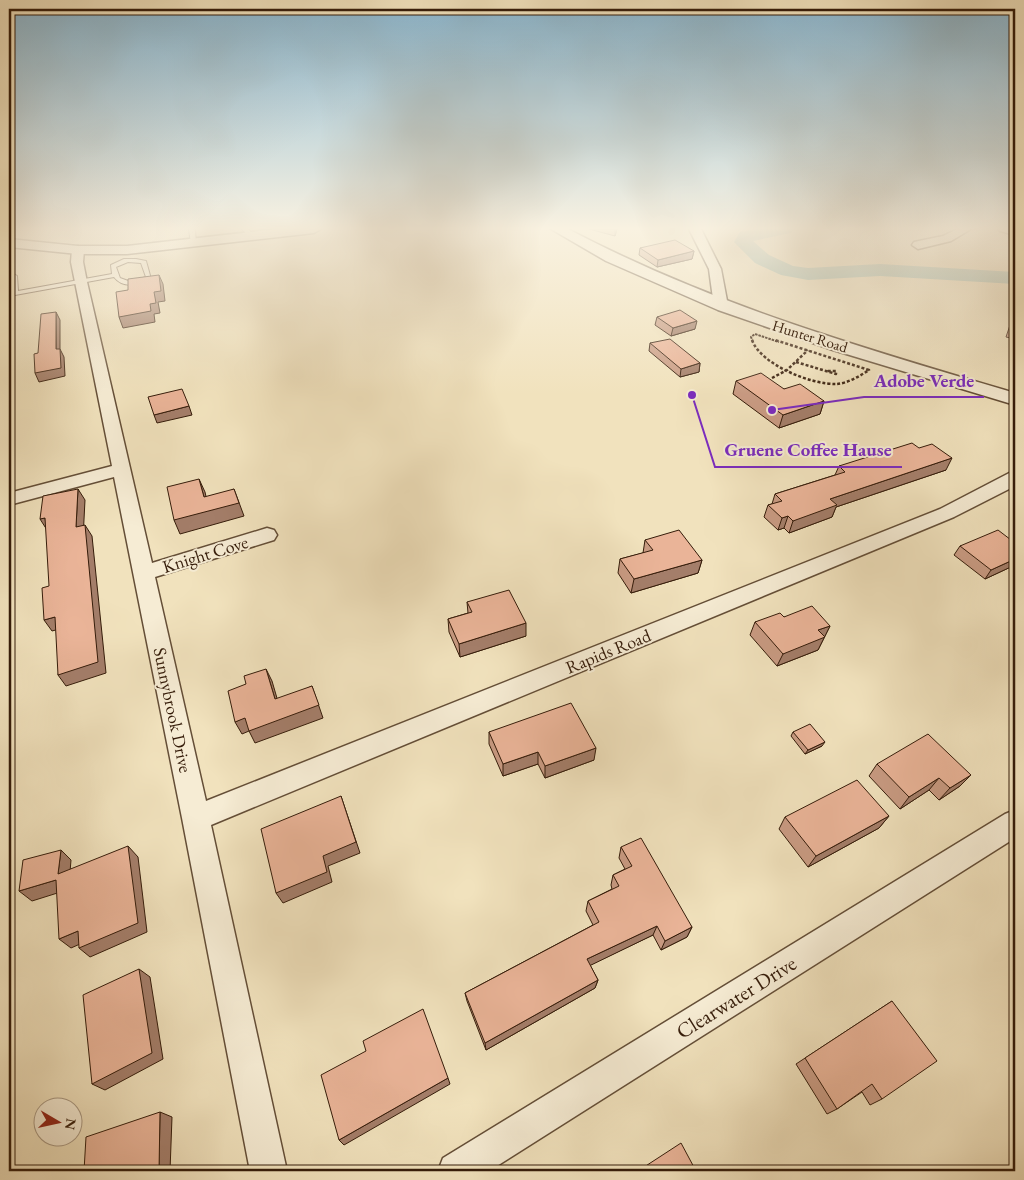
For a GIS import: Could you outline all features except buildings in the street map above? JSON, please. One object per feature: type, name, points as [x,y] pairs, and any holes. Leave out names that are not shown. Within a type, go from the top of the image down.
[{"type":"street","name":"Sunnybrook Drive","points":[[81,284],[196,818],[268,1171]]},
{"type":"street","name":"Hunter Road","points":[[669,284],[814,345],[1015,399]]},
{"type":"street","points":[[718,284],[721,306]]},
{"type":"street","points":[[9,499],[122,469]]},
{"type":"street","name":"Rapids Road","points":[[196,818],[948,512],[974,501],[1014,479],[1015,476]]},
{"type":"street","name":"Knight Cove","points":[[144,572],[267,535]]},
{"type":"street","name":"Clearwater Drive","points":[[456,1171],[1015,823]]},
{"type":"lane","points":[[15,284],[16,293],[69,284]]},
{"type":"path","points":[[755,334],[814,345],[869,370],[839,384],[812,381],[787,370],[759,354],[751,346],[751,337],[755,334]]},
{"type":"path","points":[[772,378],[787,370],[814,345]]},
{"type":"path","points":[[796,362],[824,371]]},
{"type":"place","name":"Gruene Coffee Hause","points":[[692,395]]},
{"type":"place","name":"Adobe Verde","points":[[772,410]]}]
